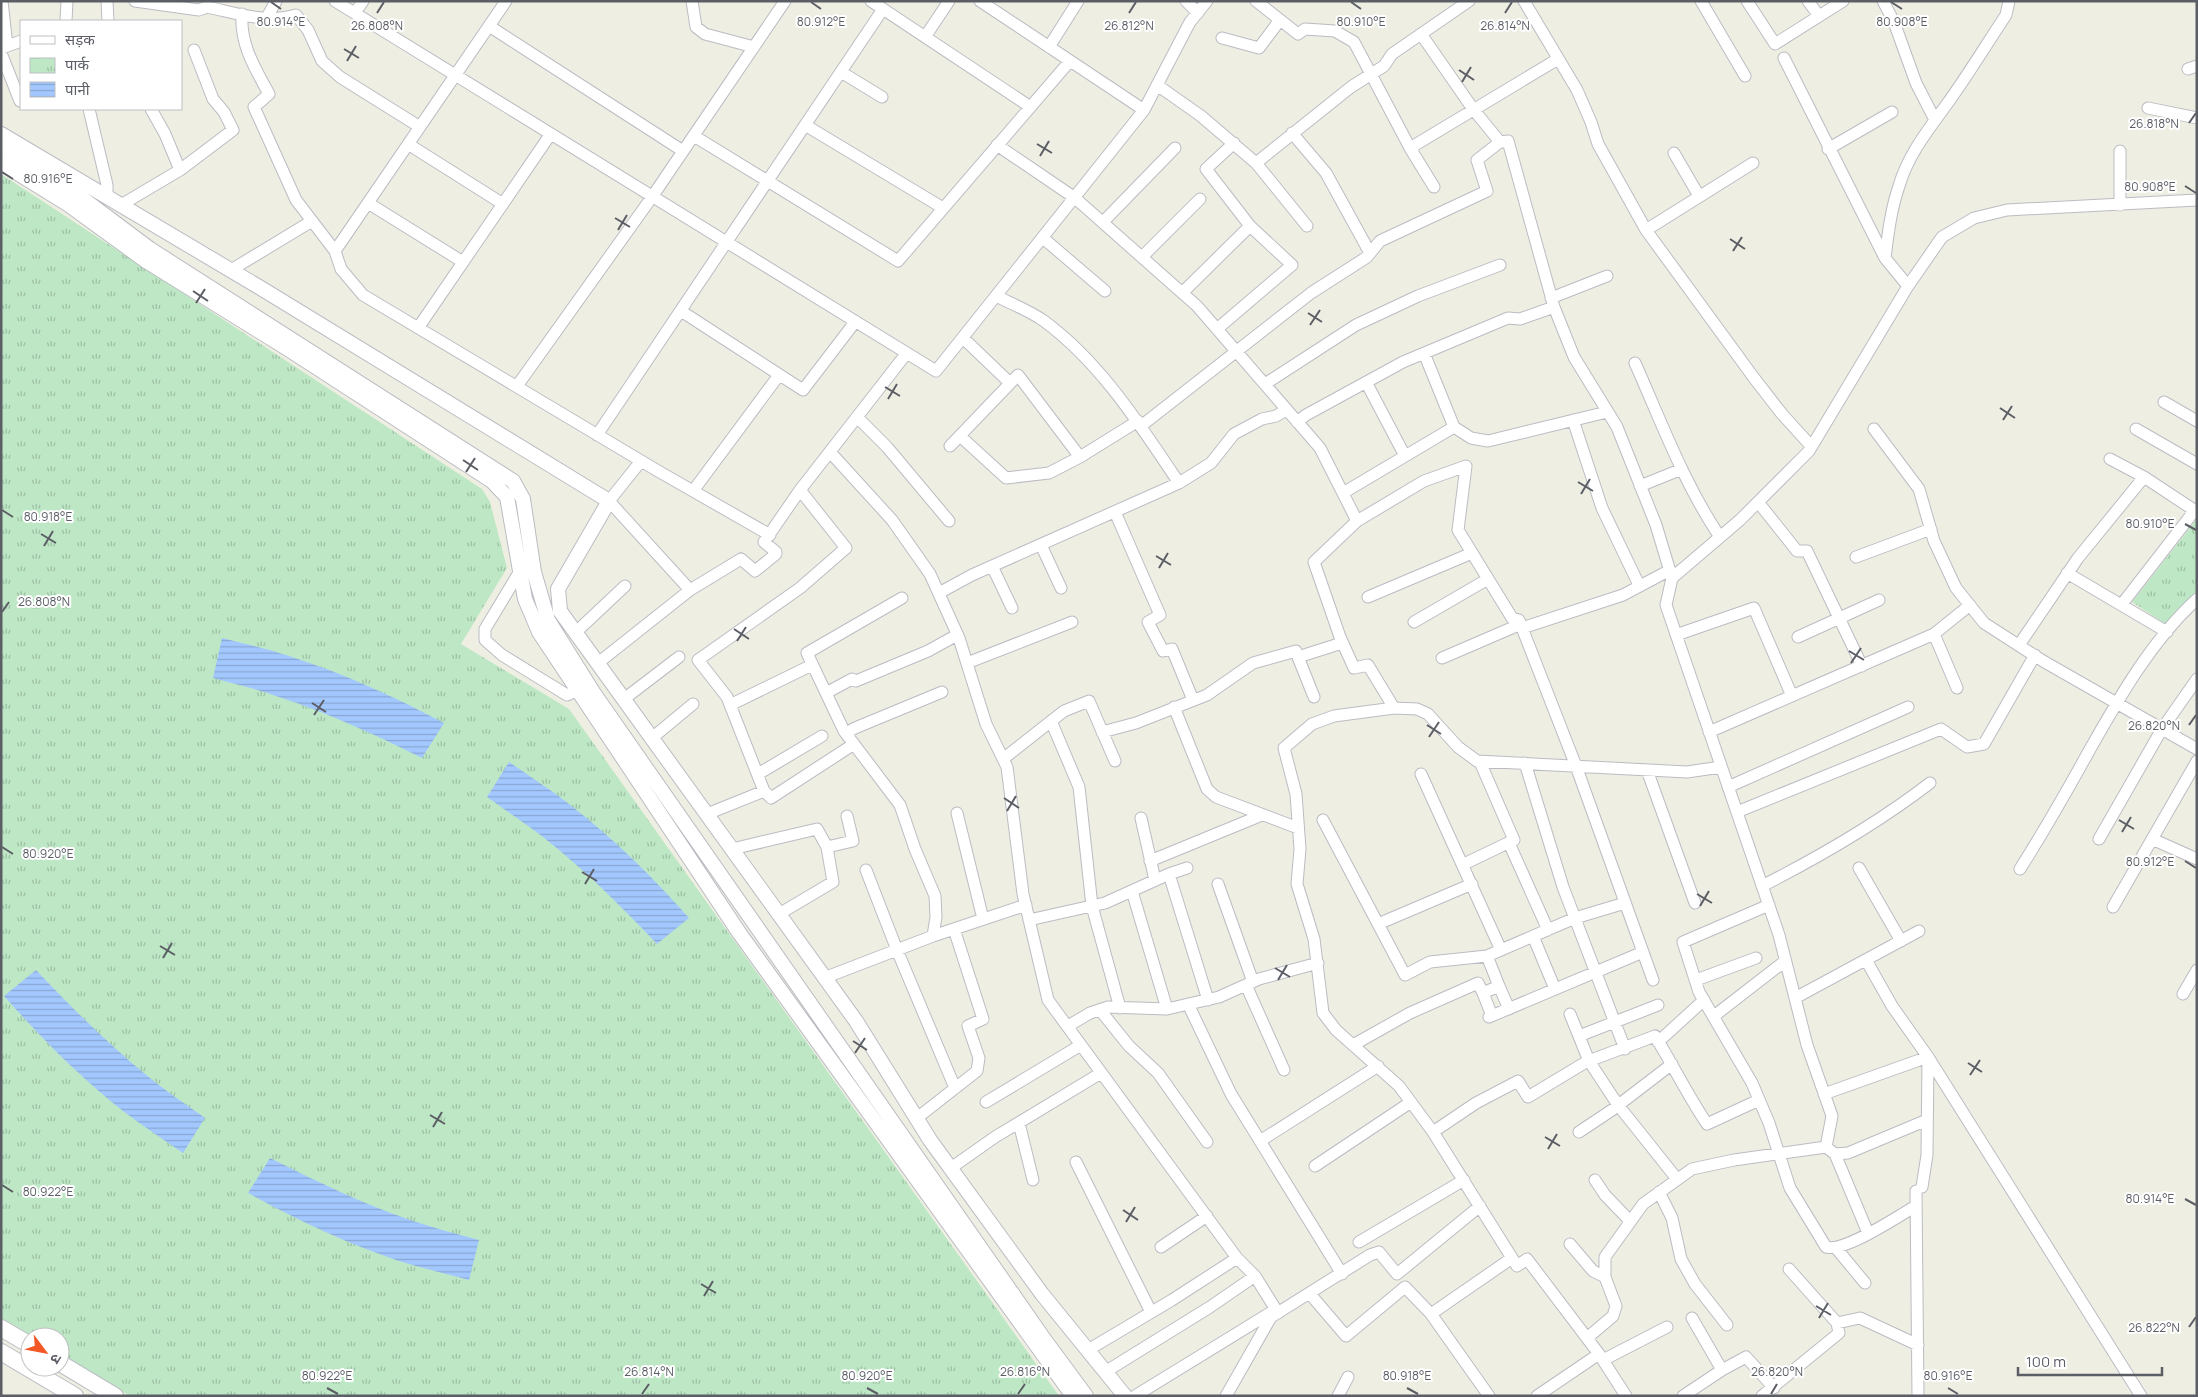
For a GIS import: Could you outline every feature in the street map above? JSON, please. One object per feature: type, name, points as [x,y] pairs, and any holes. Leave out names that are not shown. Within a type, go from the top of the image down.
[{"type":"main road","points":[[1,1328],[20,1339]]},
{"type":"main road","points":[[1,1352],[75,1396]]},
{"type":"main road","points":[[70,1369],[116,1396]]},
{"type":"street","points":[[2,1],[3,49],[20,101]]},
{"type":"street","points":[[66,20],[67,1]]},
{"type":"street","points":[[107,1],[108,20]]},
{"type":"street","points":[[135,1],[200,10],[206,7],[266,19],[283,19],[296,15],[308,30],[322,61],[340,77],[420,126]]},
{"type":"street","points":[[266,19],[276,1]]},
{"type":"street","points":[[335,1],[652,198],[936,371],[1144,110],[1190,22],[1208,1]]},
{"type":"street","points":[[354,13],[363,1]]},
{"type":"street","points":[[335,251],[506,1]]},
{"type":"street","points":[[692,1],[696,27],[699,30],[705,34],[754,47]]},
{"type":"street","points":[[517,386],[652,198],[785,1]]},
{"type":"street","points":[[871,1],[1030,106]]},
{"type":"street","points":[[925,37],[949,1]]},
{"type":"street","points":[[1049,47],[1078,1]]},
{"type":"street","points":[[1186,1],[1198,13]]},
{"type":"street","points":[[1256,1],[1298,34],[1305,29],[1335,31],[1354,42],[1410,148],[1434,187]]},
{"type":"street","points":[[1256,163],[1351,87],[1384,66],[1392,54],[1469,1]]},
{"type":"street","points":[[1701,1],[1745,76]]},
{"type":"street","points":[[1747,1],[1775,44],[1843,1]]},
{"type":"street","points":[[1808,1],[1819,16]]},
{"type":"street","points":[[1883,1],[1894,22],[1916,83],[1935,120]]},
{"type":"street","points":[[1885,258],[1890,220],[1899,186],[1911,157],[2006,15],[2008,1]]},
{"type":"street","points":[[984,2],[1144,110]]},
{"type":"street","points":[[1526,2],[1577,90],[1598,144],[1646,230],[1754,378],[1782,414],[1811,446]]},
{"type":"street","points":[[597,435],[883,9]]},
{"type":"street","points":[[242,14],[243,40],[246,50],[268,94],[254,107],[296,200],[335,251],[341,268],[363,295],[641,461],[770,535]]},
{"type":"street","points":[[1222,38],[1259,48],[1280,20]]},
{"type":"street","points":[[489,26],[683,151]]},
{"type":"street","points":[[1422,34],[1473,109],[1500,142]]},
{"type":"street","points":[[3,49],[20,41]]},
{"type":"street","points":[[120,205],[180,170],[232,130],[224,112],[213,100],[194,50]]},
{"type":"street","points":[[1784,58],[1828,149],[1885,258],[1908,286]]},
{"type":"street","points":[[1410,148],[1558,60]]},
{"type":"street","points":[[694,136],[898,261],[1070,61]]},
{"type":"street","points":[[841,72],[882,97]]},
{"type":"street","points":[[1157,85],[1201,116],[1256,163],[1307,226]]},
{"type":"street","points":[[2148,108],[2197,118]]},
{"type":"street","points":[[89,110],[107,185],[107,197]]},
{"type":"street","points":[[152,110],[180,170]]},
{"type":"street","points":[[1828,149],[1892,112]]},
{"type":"street","points":[[806,125],[943,208]]},
{"type":"street","points":[[1292,133],[1326,173],[1370,253]]},
{"type":"street","points":[[1,134],[230,270],[609,501],[690,590]]},
{"type":"street","points":[[418,328],[550,135]]},
{"type":"street","points":[[960,436],[1006,478],[1049,473],[1080,457],[1140,424],[1311,293],[1370,253],[1380,241],[1487,191],[1477,160],[1500,142],[1508,141],[1553,303],[1574,357],[1617,427],[1656,525],[1671,574],[1666,606],[1762,886],[1785,961],[1806,1045],[1832,1116],[1830,1151],[1868,1233]]},
{"type":"street","points":[[1217,329],[1292,265],[1250,226],[1206,169],[1234,143]]},
{"type":"street","points":[[408,144],[503,204]]},
{"type":"street","points":[[997,145],[1075,198],[1182,293],[1217,329],[1320,448],[1357,521]]},
{"type":"street","points":[[1,147],[74,192],[150,249],[513,480],[522,499],[527,572],[525,600],[539,632],[740,934],[1073,1396]]},
{"type":"street","points":[[1103,222],[1175,148]]},
{"type":"street","points":[[2120,151],[2120,205]]},
{"type":"street","points":[[1674,154],[1699,196]]},
{"type":"street","points":[[1,163],[69,205],[146,261],[296,354],[492,482],[507,497],[527,572],[548,620],[593,692],[1044,1339],[1086,1396]]},
{"type":"street","points":[[1646,230],[1754,163]]},
{"type":"street","points":[[1142,257],[1200,199]]},
{"type":"street","points":[[1442,658],[1522,626],[1623,595],[1639,585],[1671,574],[1720,537],[1758,502],[1811,446],[1908,286],[1942,237],[1974,218],[2006,210],[2197,200]]},
{"type":"street","points":[[368,203],[463,262]]},
{"type":"street","points":[[230,270],[312,222]]},
{"type":"street","points":[[1182,293],[1250,226]]},
{"type":"street","points":[[1043,238],[1105,291]]},
{"type":"street","points":[[1265,384],[1356,325],[1418,296],[1500,265]]},
{"type":"street","points":[[1297,422],[1306,415],[1366,382],[1424,353],[1508,318],[1520,320],[1606,276]]},
{"type":"street","points":[[996,296],[1043,320],[1081,352],[1140,424],[1179,483]]},
{"type":"street","points":[[681,311],[803,390],[855,322]]},
{"type":"street","points":[[963,338],[1010,383]]},
{"type":"street","points":[[1424,353],[1454,427],[1471,438],[1488,441],[1607,412]]},
{"type":"street","points":[[598,663],[690,590],[742,559],[755,571],[776,554],[764,542],[800,490],[906,354]]},
{"type":"street","points":[[1635,363],[1682,469],[1704,514],[1720,537]]},
{"type":"street","points":[[693,491],[779,375]]},
{"type":"street","points":[[950,446],[1018,375],[1080,457]]},
{"type":"street","points":[[1366,382],[1405,456]]},
{"type":"street","points":[[2164,402],[2197,422]]},
{"type":"street","points":[[939,593],[992,566],[1179,483],[1211,463],[1234,434],[1262,419],[1276,416],[1286,410]]},
{"type":"street","points":[[857,417],[887,447],[949,521]]},
{"type":"street","points":[[1573,420],[1602,508],[1639,585]]},
{"type":"street","points":[[1342,493],[1454,427]]},
{"type":"street","points":[[1874,429],[1919,490],[1934,541],[1956,588],[1984,623],[2034,656],[2197,749]]},
{"type":"street","points":[[2136,429],[2197,464]]},
{"type":"street","points":[[830,452],[892,520],[930,574],[957,635],[986,724],[1007,767],[1026,905],[1048,1000],[1237,1258],[1254,1276],[1276,1314]]},
{"type":"street","points":[[2110,459],[2144,477],[2196,511],[2122,604]]},
{"type":"street","points":[[641,461],[609,501],[558,589],[560,611],[856,1021],[917,1118],[959,1180],[1042,1294],[1125,1396]]},
{"type":"street","points":[[1394,708],[1368,665],[1354,668],[1342,643],[1314,562],[1357,521],[1424,481],[1466,466],[1458,530],[1512,618],[1519,620],[1522,626],[1576,766],[1653,980]]},
{"type":"street","points":[[1640,486],[1682,469]]},
{"type":"street","points":[[2019,645],[2067,573],[2144,477]]},
{"type":"street","points":[[800,490],[846,548],[800,588],[698,660],[727,697],[764,790],[771,798],[854,744]]},
{"type":"street","points":[[1758,502],[1798,551],[1807,551],[1862,666]]},
{"type":"street","points":[[1115,512],[1160,615],[1148,622],[1163,651],[1172,649],[1193,700]]},
{"type":"street","points":[[1856,557],[1931,529]]},
{"type":"street","points":[[1041,545],[1061,588]]},
{"type":"street","points":[[1368,597],[1472,553]]},
{"type":"street","points":[[992,566],[1012,608]]},
{"type":"street","points":[[527,572],[558,589]]},
{"type":"street","points":[[527,572],[485,630],[485,640],[508,659],[567,695],[578,690]]},
{"type":"street","points":[[2067,573],[2167,632]]},
{"type":"street","points":[[1414,622],[1488,579]]},
{"type":"street","points":[[576,632],[626,586]]},
{"type":"street","points":[[902,598],[807,653],[846,733],[900,806],[915,849],[935,896],[936,917],[933,936]]},
{"type":"street","points":[[2020,869],[2045,829],[2116,703],[2148,655],[2197,599]]},
{"type":"street","points":[[1798,637],[1879,600]]},
{"type":"street","points":[[1709,732],[1934,634],[1970,605]]},
{"type":"street","points":[[1676,635],[1754,608],[1792,696]]},
{"type":"street","points":[[967,663],[1072,622]]},
{"type":"street","points":[[1934,634],[1957,688]]},
{"type":"street","points":[[826,693],[852,679],[856,681],[928,651],[957,635]]},
{"type":"street","points":[[1298,657],[1342,643]]},
{"type":"street","points":[[1102,732],[1136,722],[1207,695],[1253,663],[1296,651],[1314,697]]},
{"type":"street","points":[[1737,812],[1941,730],[1967,747],[1984,744],[2034,656]]},
{"type":"street","points":[[624,699],[679,657]]},
{"type":"street","points":[[730,705],[812,665]]},
{"type":"street","points":[[2099,838],[2162,729],[2197,679]]},
{"type":"street","points":[[846,733],[942,692]]},
{"type":"street","points":[[1003,759],[1064,711],[1089,701],[1115,761]]},
{"type":"street","points":[[652,738],[693,704]]},
{"type":"street","points":[[1728,787],[1908,707]]},
{"type":"street","points":[[1174,708],[1207,789],[1216,797],[1298,828]]},
{"type":"street","points":[[1626,1396],[1601,1357],[1527,1259],[1517,1266],[1434,1132],[1399,1086],[1336,1030],[1323,1013],[1314,939],[1297,884],[1300,850],[1296,794],[1284,748],[1312,724],[1334,716],[1394,708],[1417,709],[1428,714],[1458,747],[1480,762],[1687,772],[1721,767]]},
{"type":"street","points":[[1051,721],[1079,787],[1092,906],[1120,1008]]},
{"type":"street","points":[[758,774],[822,736]]},
{"type":"street","points":[[2113,907],[2197,761]]},
{"type":"street","points":[[1464,864],[1514,840],[1480,762]]},
{"type":"street","points":[[1525,763],[1563,887],[1625,1049]]},
{"type":"street","points":[[1647,770],[1695,903]]},
{"type":"street","points":[[1421,774],[1464,864],[1501,950]]},
{"type":"street","points":[[1762,886],[1810,862],[1896,809],[1930,783]]},
{"type":"street","points":[[708,814],[764,790]]},
{"type":"street","points":[[957,813],[983,919]]},
{"type":"street","points":[[1150,861],[1262,815]]},
{"type":"street","points":[[827,847],[853,840],[847,816]]},
{"type":"street","points":[[1140,818],[1154,880]]},
{"type":"street","points":[[1323,820],[1405,975],[1430,962],[1487,956],[1575,918],[1625,903]]},
{"type":"street","points":[[732,849],[817,828],[827,847],[833,882],[779,914]]},
{"type":"street","points":[[2152,839],[2197,859]]},
{"type":"street","points":[[1508,843],[1548,930]]},
{"type":"street","points":[[1029,920],[1105,903],[1154,880],[1187,868]]},
{"type":"street","points":[[1859,868],[1901,941]]},
{"type":"street","points":[[866,870],[896,950],[955,1088]]},
{"type":"street","points":[[1169,874],[1208,1000]]},
{"type":"street","points":[[1218,884],[1250,983],[1284,1070]]},
{"type":"street","points":[[1378,924],[1472,884]]},
{"type":"street","points":[[1132,891],[1167,1010]]},
{"type":"street","points":[[824,978],[933,936],[1026,905]]},
{"type":"street","points":[[1768,905],[1683,942],[1704,1000],[1759,1100],[1780,1154],[1790,1188],[1826,1247],[1846,1246],[1916,1206]]},
{"type":"street","points":[[917,1118],[976,1071],[979,1058],[968,1026],[983,1019],[954,929]]},
{"type":"street","points":[[1795,998],[1919,931]]},
{"type":"street","points":[[1533,936],[1555,989]]},
{"type":"street","points":[[1353,1045],[1410,1013],[1478,984],[1483,993],[1490,1017],[1643,952]]},
{"type":"street","points":[[1487,956],[1509,1009]]},
{"type":"street","points":[[1696,980],[1756,958]]},
{"type":"street","points":[[1866,960],[1892,1006],[1928,1057],[2141,1396]]},
{"type":"street","points":[[1714,1016],[1785,961]]},
{"type":"street","points":[[1068,1026],[1090,1013],[1108,1007],[1167,1010],[1208,1000],[1250,983],[1318,963]]},
{"type":"street","points":[[2183,994],[2197,970]]},
{"type":"street","points":[[1483,993],[1499,986]]},
{"type":"street","points":[[1658,1042],[1704,1000]]},
{"type":"street","points":[[1188,1004],[1231,1094],[1342,1274]]},
{"type":"street","points":[[1579,1036],[1658,1005]]},
{"type":"street","points":[[1100,1010],[1129,1046],[1158,1074],[1207,1142]]},
{"type":"street","points":[[1570,1014],[1589,1061],[1618,1105],[1677,1180]]},
{"type":"street","points":[[1434,1132],[1476,1103],[1518,1081],[1528,1097],[1589,1061],[1625,1049],[1655,1036],[1686,1086],[1688,1096],[1707,1124],[1759,1100]]},
{"type":"street","points":[[986,1102],[1081,1045]]},
{"type":"street","points":[[1824,1094],[1928,1057]]},
{"type":"street","points":[[1918,1396],[1916,1206],[1927,1155],[1928,1057]]},
{"type":"street","points":[[1579,1132],[1672,1064]]},
{"type":"street","points":[[1260,1141],[1378,1066]]},
{"type":"street","points":[[951,1168],[1019,1123],[1101,1073]]},
{"type":"street","points":[[1315,1166],[1411,1102]]},
{"type":"street","points":[[1587,1338],[1613,1316],[1616,1306],[1605,1277],[1605,1257],[1642,1204],[1692,1169],[1734,1160],[1780,1154],[1830,1151],[1848,1153],[1927,1120]]},
{"type":"street","points":[[1019,1123],[1033,1180]]},
{"type":"street","points":[[1076,1162],[1151,1312]]},
{"type":"street","points":[[942,1192],[959,1180]]},
{"type":"street","points":[[1359,1242],[1464,1180]]},
{"type":"street","points":[[1595,1180],[1605,1195],[1630,1221]]},
{"type":"street","points":[[1659,1192],[1672,1218],[1682,1259],[1695,1284],[1727,1325]]},
{"type":"street","points":[[1226,1396],[1271,1317],[1370,1256],[1380,1252],[1397,1274],[1480,1206]]},
{"type":"street","points":[[1161,1248],[1207,1216]]},
{"type":"street","points":[[1570,1244],[1593,1271],[1605,1277]]},
{"type":"street","points":[[1836,1248],[1865,1283]]},
{"type":"street","points":[[1088,1350],[1237,1258]]},
{"type":"street","points":[[1431,1314],[1512,1258]]},
{"type":"street","points":[[1762,1396],[1777,1390],[1840,1333],[1837,1323],[1789,1269]]},
{"type":"street","points":[[1105,1372],[1210,1307],[1254,1276]]},
{"type":"street","points":[[1310,1294],[1346,1336],[1405,1287],[1431,1314],[1488,1396]]},
{"type":"street","points":[[1135,1396],[1270,1313],[1276,1314]]},
{"type":"street","points":[[1692,1318],[1722,1370]]},
{"type":"street","points":[[1837,1323],[1860,1318],[1918,1345]]},
{"type":"street","points":[[1536,1396],[1601,1357],[1667,1327]]},
{"type":"street","points":[[1683,1396],[1722,1370],[1746,1357],[1777,1390]]},
{"type":"street","points":[[1338,1396],[1348,1377]]},
{"type":"green space","points":[[1,174],[482,489],[490,502],[507,568],[461,644],[569,709],[1059,1396],[130,1396],[70,1360],[70,1327],[20,1327],[20,1330],[1,1318]]},
{"type":"green space","points":[[2196,520],[2197,590],[2167,625],[2132,602]]},
{"type":"water","points":[[222,638],[275,652],[350,678],[444,723],[422,758],[316,710],[213,678]]},
{"type":"water","points":[[509,762],[562,798],[601,830],[661,887],[689,918],[657,944],[588,875],[558,849],[487,797]]},
{"type":"water","points":[[36,970],[120,1053],[205,1118],[183,1153],[123,1111],[91,1085],[32,1027],[4,996]]},
{"type":"water","points":[[270,1158],[358,1200],[421,1224],[479,1240],[469,1280],[425,1269],[360,1247],[303,1222],[248,1193]]}]
